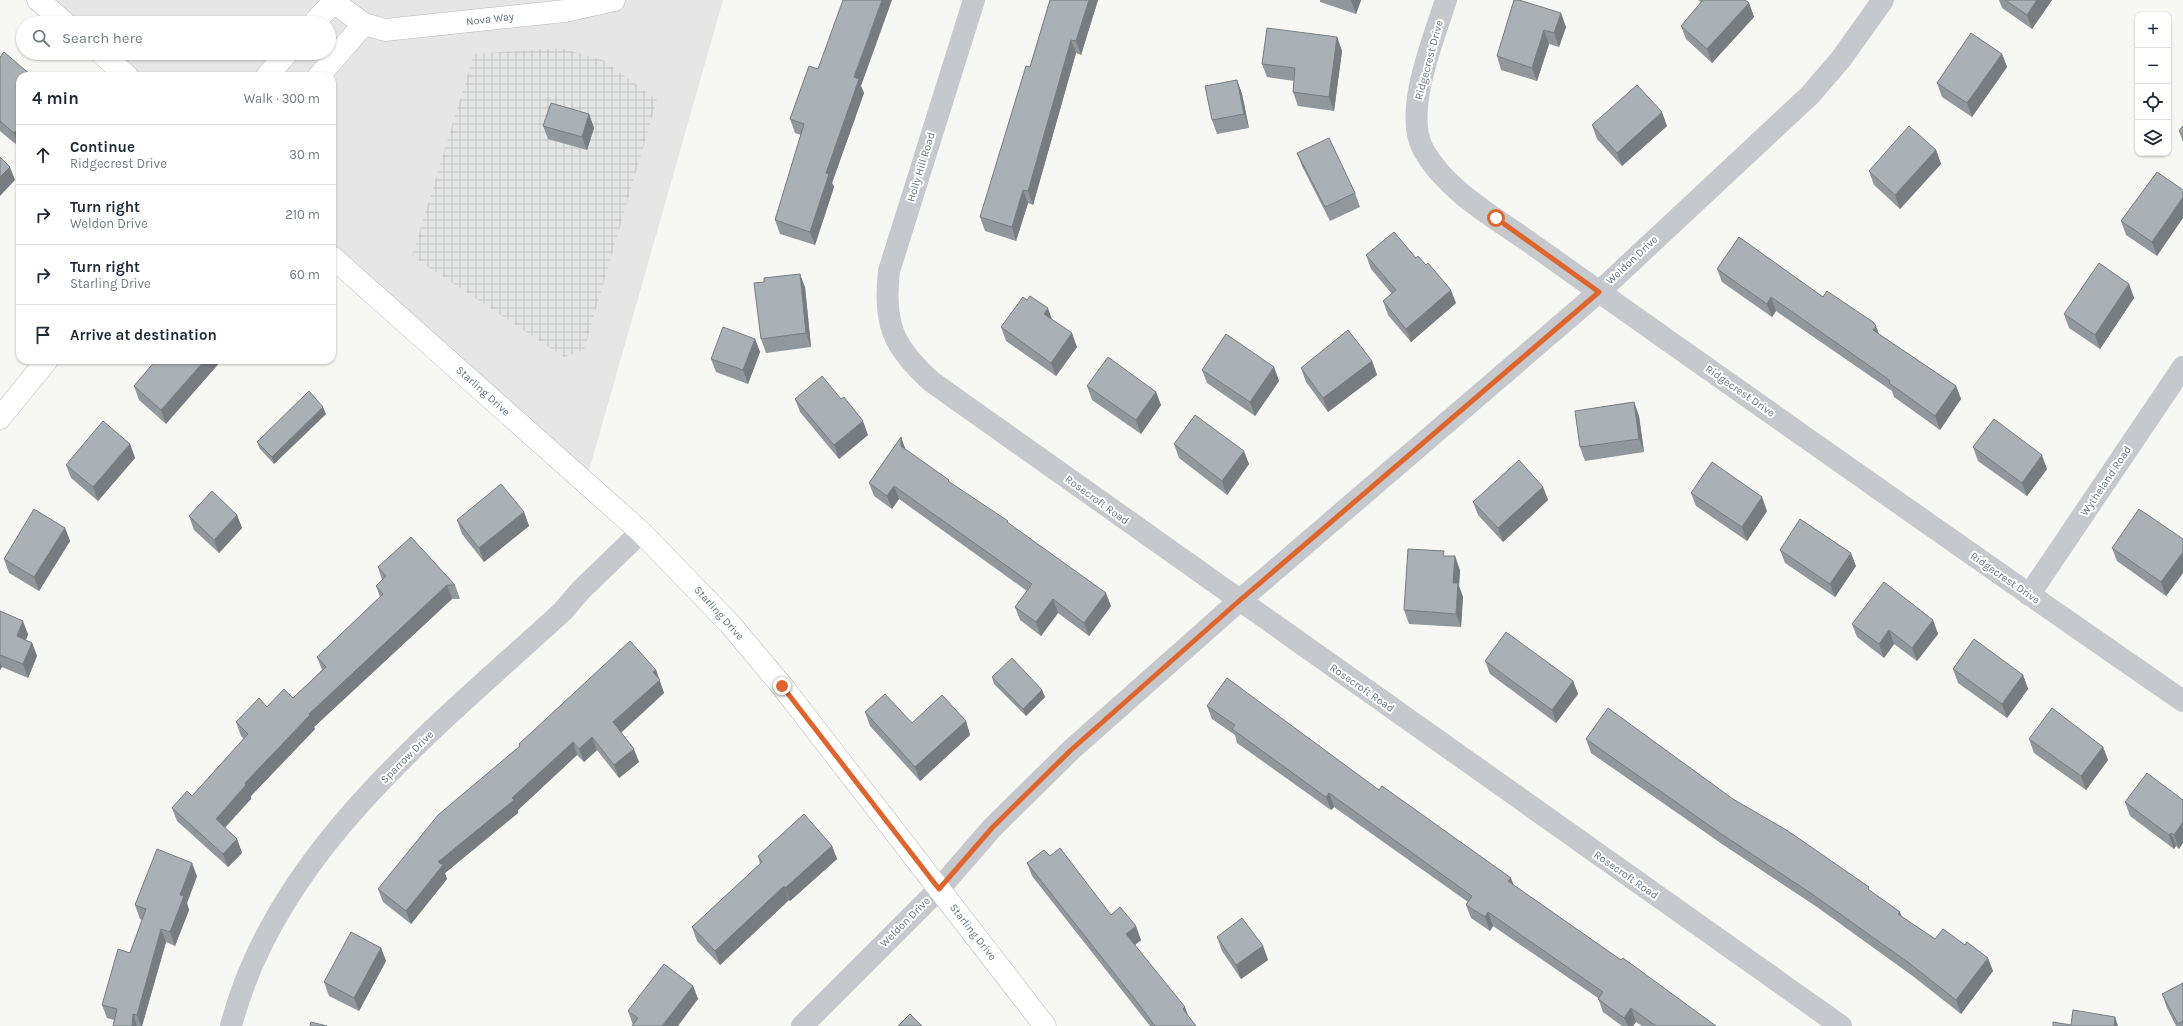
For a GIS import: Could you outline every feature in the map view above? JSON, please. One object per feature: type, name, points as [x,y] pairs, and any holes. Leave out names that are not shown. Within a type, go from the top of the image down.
[{"type":"street","points":[[38,0],[57,16]]},
{"type":"street","name":"Nova Way","points":[[320,16],[333,2],[364,24],[385,30],[565,11],[614,0]]},
{"type":"street","name":"Holly Hill Road","points":[[894,337],[886,300],[889,271],[974,0]]},
{"type":"street","name":"Weldon Drive","points":[[802,1026],[939,889],[992,828],[1071,750],[1239,601],[1599,292],[1810,95],[1841,59],[1883,0]]},
{"type":"street","name":"Ridgecrest Drive","points":[[1444,6],[1425,66],[1417,103],[1418,134],[1422,146],[1432,162],[1456,187],[1496,218],[1599,292],[2029,595],[2183,701]]},
{"type":"street","points":[[336,56],[364,24]]},
{"type":"street","points":[[109,60],[122,72]]},
{"type":"street","points":[[270,72],[281,60]]},
{"type":"street","points":[[322,72],[333,60]]},
{"type":"street","name":"Starling Drive","points":[[336,261],[661,550],[740,636],[782,686],[1045,1026]]},
{"type":"street","name":"Rosecroft Road","points":[[894,337],[912,364],[932,382],[1239,601],[1841,1026]]},
{"type":"street","points":[[0,418],[44,364]]},
{"type":"street","name":"Wytheland Road","points":[[2029,595],[2183,367]]},
{"type":"street","name":"Sparrow Drive","points":[[231,1026],[255,957],[282,908],[322,847],[416,747],[563,611],[581,590],[641,532]]},
{"type":"shaded area","points":[[35,0],[723,0],[586,481],[336,261],[336,72],[122,72],[109,60],[336,60],[336,16],[55,16]]},
{"type":"shaded area","points":[[561,48],[603,60],[657,100],[584,350],[564,357],[412,256],[474,54]]},
{"type":"building","points":[[843,0],[882,0],[854,77],[859,79],[826,173],[829,174],[810,232],[775,220],[804,124],[790,119],[809,66],[818,69]]},
{"type":"building","points":[[1050,0],[1089,0],[1076,41],[1071,40],[1028,191],[1023,190],[1012,227],[980,217],[1026,66],[1030,67]]},
{"type":"building","points":[[1514,0],[1519,0],[1561,13],[1554,33],[1544,30],[1532,68],[1497,56]]},
{"type":"building","points":[[1703,0],[1745,0],[1749,3],[1707,49],[1681,26]]},
{"type":"building","points":[[2005,0],[2037,0],[2027,15]]},
{"type":"building","points":[[1267,28],[1337,37],[1329,97],[1293,92],[1295,68],[1262,64]]},
{"type":"building","points":[[1971,33],[2002,54],[1967,103],[1937,83]]},
{"type":"building","points":[[4,52],[27,72],[16,72],[16,131],[14,133],[0,121],[0,57]]},
{"type":"building","points":[[1237,80],[1244,114],[1212,120],[1205,86]]},
{"type":"building","points":[[1637,85],[1662,112],[1617,153],[1592,125]]},
{"type":"building","points":[[551,103],[589,114],[582,137],[543,126]]},
{"type":"building","points":[[1909,126],[1936,150],[1895,195],[1869,171]]},
{"type":"building","points":[[2183,126],[2183,134],[2179,131]]},
{"type":"building","points":[[1329,138],[1355,193],[1325,207],[1297,153]]},
{"type":"building","points":[[0,157],[10,167],[0,177]]},
{"type":"building","points":[[2157,172],[2183,190],[2183,197],[2152,242],[2121,221]]},
{"type":"building","points":[[1394,232],[1416,258],[1418,256],[1426,265],[1428,263],[1451,290],[1406,329],[1383,301],[1396,290],[1366,255]]},
{"type":"building","points":[[1739,237],[1823,297],[1827,291],[1873,322],[1876,326],[1873,330],[1956,386],[1935,416],[1889,383],[1890,381],[1888,379],[1771,297],[1767,304],[1717,269]]},
{"type":"building","points":[[2099,263],[2129,284],[2095,335],[2064,314]]},
{"type":"building","points":[[800,274],[806,333],[761,339],[754,283],[764,282],[764,278]]},
{"type":"building","points":[[1030,296],[1048,308],[1044,314],[1072,333],[1051,363],[1001,327],[1023,297],[1027,300]]},
{"type":"building","points":[[723,327],[755,339],[743,370],[711,359]]},
{"type":"building","points":[[1348,330],[1372,361],[1323,398],[1301,368]]},
{"type":"building","points":[[1226,334],[1274,367],[1250,402],[1202,370]]},
{"type":"building","points":[[1108,357],[1156,392],[1136,420],[1087,386]]},
{"type":"building","points":[[153,364],[201,364],[161,410],[134,386]]},
{"type":"building","points":[[822,376],[841,399],[844,397],[863,421],[834,445],[795,399]]},
{"type":"building","points":[[309,391],[323,407],[272,457],[257,442]]},
{"type":"building","points":[[1634,402],[1639,439],[1580,447],[1575,411]]},
{"type":"building","points":[[1195,415],[1244,451],[1222,481],[1174,444]]},
{"type":"building","points":[[1994,419],[2042,455],[2022,483],[1973,447]]},
{"type":"building","points":[[103,421],[130,444],[93,487],[66,465]]},
{"type":"building","points":[[901,437],[901,446],[949,480],[948,481],[1008,521],[1007,522],[1106,593],[1084,623],[1053,599],[1036,622],[1015,607],[1032,584],[894,486],[887,496],[869,483]]},
{"type":"building","points":[[1519,460],[1543,487],[1498,528],[1473,502]]},
{"type":"building","points":[[1712,462],[1762,497],[1742,527],[1691,493]]},
{"type":"building","points":[[501,484],[524,512],[479,548],[457,520]]},
{"type":"building","points":[[212,491],[237,515],[214,540],[189,516]]},
{"type":"building","points":[[34,509],[65,528],[34,577],[4,559]]},
{"type":"building","points":[[2139,509],[2183,539],[2183,552],[2161,582],[2112,548]]},
{"type":"building","points":[[1800,519],[1851,553],[1830,584],[1780,550]]},
{"type":"building","points":[[411,537],[455,585],[447,585],[309,714],[310,715],[245,783],[246,785],[216,819],[237,839],[223,854],[172,808],[187,791],[192,796],[248,734],[236,722],[259,698],[267,707],[284,689],[293,698],[326,667],[317,657],[383,594],[376,586],[386,576],[378,567]]},
{"type":"building","points":[[1408,549],[1444,551],[1443,556],[1455,556],[1453,583],[1458,583],[1456,614],[1404,610]]},
{"type":"building","points":[[1884,582],[1933,620],[1912,648],[1889,630],[1879,644],[1852,624]]},
{"type":"building","points":[[0,611],[23,621],[17,636],[32,643],[23,664],[0,655]]},
{"type":"building","points":[[1506,632],[1573,681],[1552,710],[1485,661]]},
{"type":"building","points":[[1974,639],[2023,675],[2002,704],[1953,669]]},
{"type":"building","points":[[630,641],[656,670],[653,672],[660,680],[613,722],[634,749],[614,765],[592,737],[579,749],[573,742],[512,798],[514,800],[438,862],[443,865],[406,911],[378,889],[438,815],[520,746],[519,744]]},
{"type":"building","points":[[1012,658],[1042,690],[1023,709],[992,677]]},
{"type":"building","points":[[1227,678],[1379,790],[1382,786],[1511,878],[1508,881],[1621,960],[1623,958],[1716,1026],[1656,1026],[1631,1008],[1624,1018],[1598,999],[1603,992],[1488,912],[1485,917],[1466,905],[1472,896],[1329,793],[1326,797],[1232,729],[1235,725],[1207,706]]},
{"type":"building","points":[[885,694],[912,723],[942,695],[966,721],[915,767],[865,712]]},
{"type":"building","points":[[1608,708],[1733,799],[1788,831],[1869,887],[1868,889],[1900,912],[1898,914],[1935,939],[1943,929],[1965,945],[1967,942],[1988,958],[1956,1000],[1909,963],[1812,894],[1717,831],[1586,739]]},
{"type":"building","points":[[2052,708],[2103,747],[2081,776],[2029,739]]},
{"type":"building","points":[[2147,773],[2183,800],[2183,822],[2174,835],[2171,833],[2169,835],[2125,802]]},
{"type":"building","points":[[804,814],[832,846],[785,888],[784,886],[715,951],[692,927],[762,862],[758,856]]},
{"type":"building","points":[[1060,848],[1111,915],[1120,907],[1136,926],[1126,934],[1185,1007],[1183,1009],[1196,1026],[1155,1026],[1027,863],[1044,850],[1050,856]]},
{"type":"building","points":[[157,849],[192,863],[180,895],[184,896],[170,932],[161,929],[137,1015],[133,1014],[132,1026],[113,1026],[117,1009],[102,1005],[118,949],[130,953],[146,909],[135,905]]},
{"type":"building","points":[[1242,918],[1263,946],[1236,965],[1217,937]]},
{"type":"building","points":[[351,932],[381,948],[354,998],[324,982]]},
{"type":"building","points":[[664,964],[693,986],[662,1026],[632,1026],[638,1018],[628,1011]]},
{"type":"building","points":[[2183,983],[2183,1021],[2178,1024],[2162,994]]},
{"type":"building","points":[[2073,1010],[2115,1017],[2114,1026],[2053,1026],[2053,1022],[2071,1025]]},
{"type":"building","points":[[910,1014],[922,1026],[898,1026]]},
{"type":"building","points":[[311,1022],[327,1026],[310,1026]]},
{"type":"route","points":[[782,686],[939,889],[992,828],[1071,750],[1239,601],[1599,292],[1496,218]]}]
